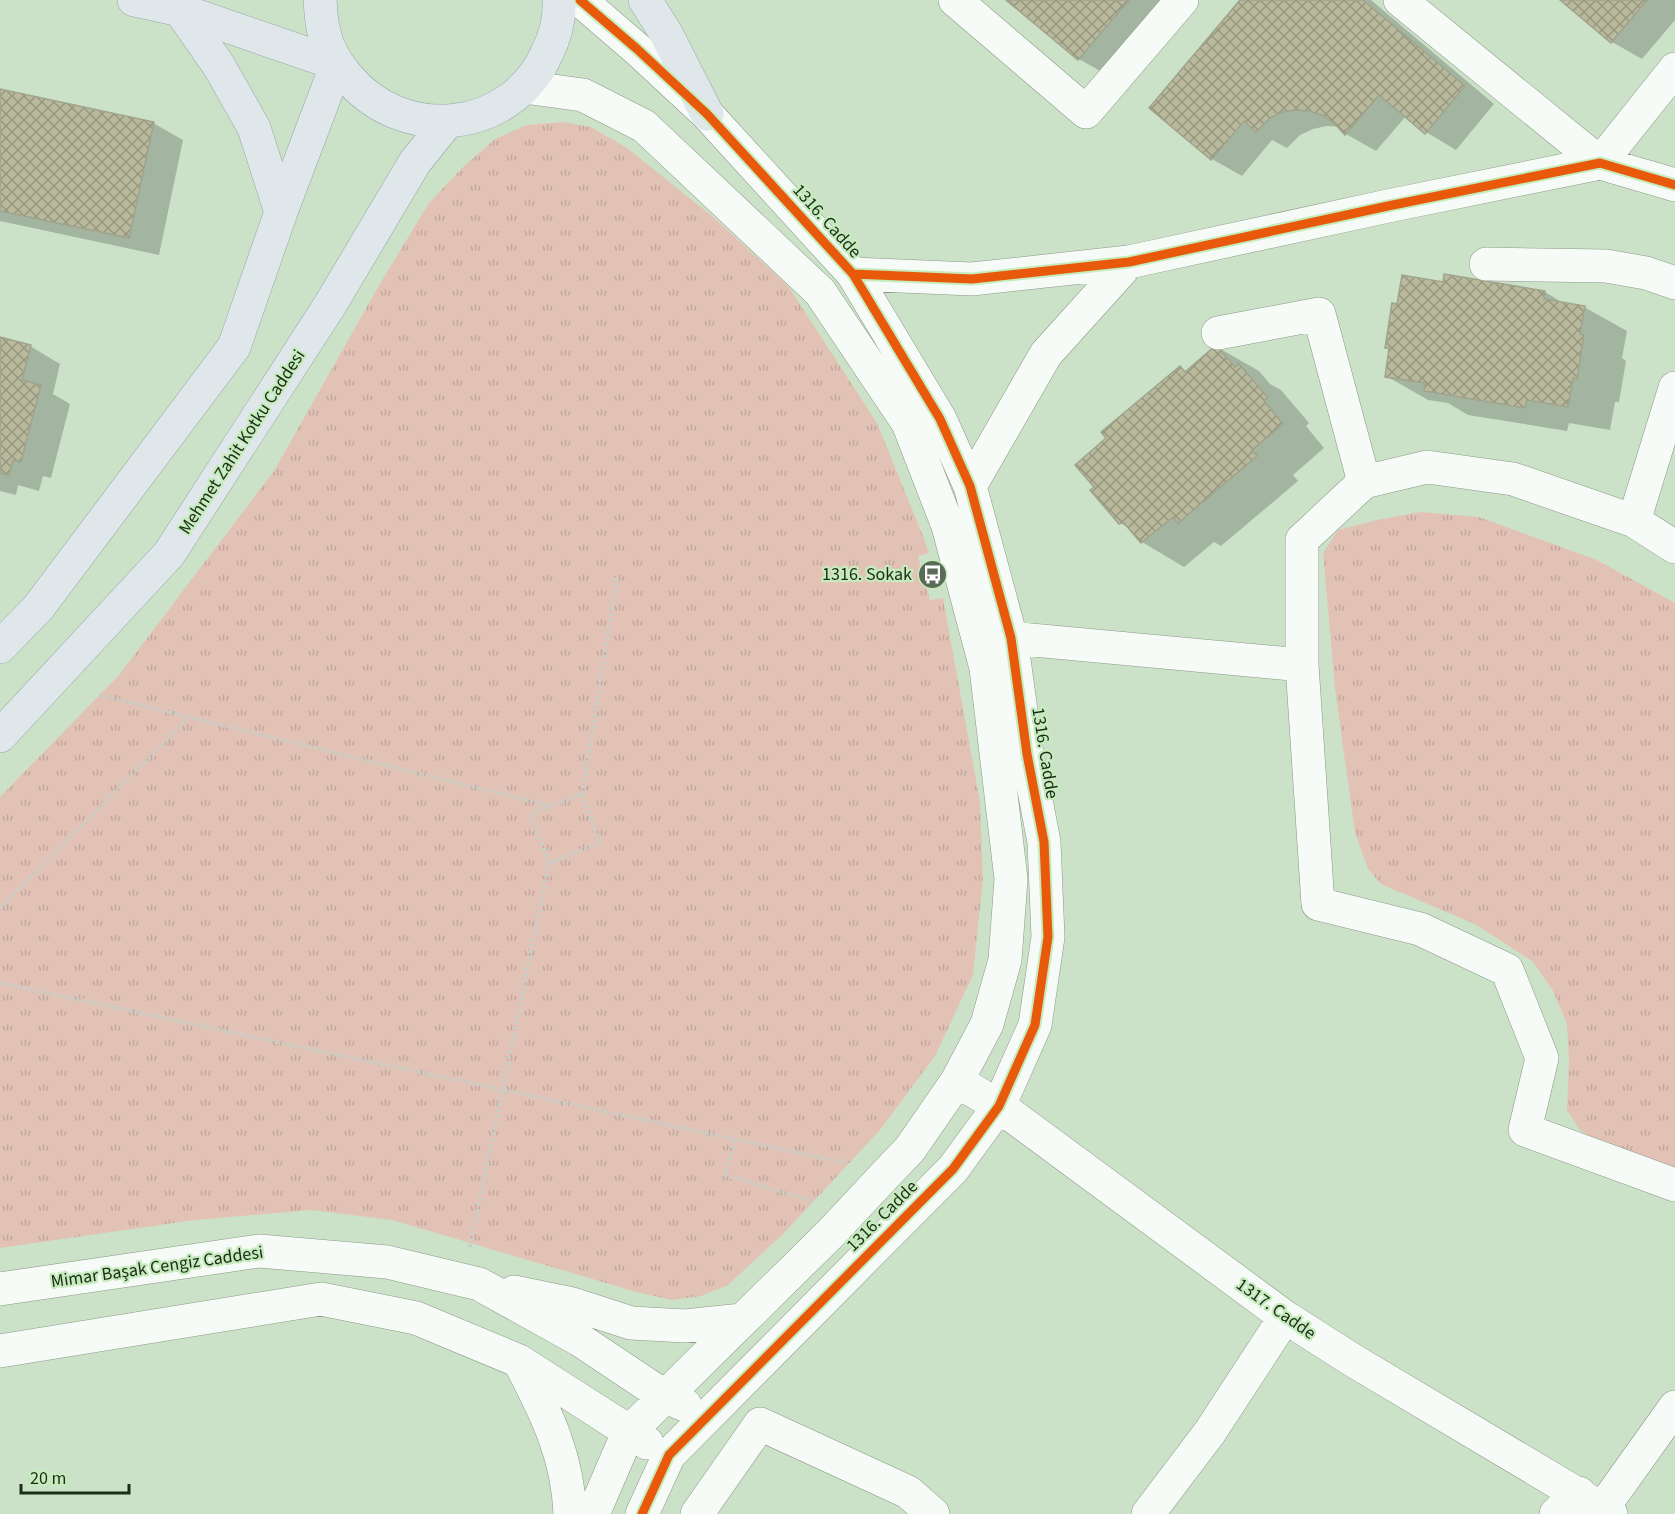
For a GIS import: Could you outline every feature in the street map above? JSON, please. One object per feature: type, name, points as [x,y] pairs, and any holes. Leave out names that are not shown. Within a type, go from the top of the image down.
[{"type":"main road","points":[[134,0],[180,10],[337,64]]},
{"type":"main road","points":[[320,0],[324,33],[337,64],[358,90],[385,109],[416,120],[448,122],[476,116],[502,105],[524,87],[542,64],[554,38],[559,0]]},
{"type":"main road","points":[[645,0],[667,35],[706,114]]},
{"type":"main road","points":[[180,10],[219,66],[254,128],[281,212]]},
{"type":"main road","points":[[0,647],[38,608],[234,347],[281,212],[337,64]]},
{"type":"main road","name":"Mehmet Zahit Kotku Caddesi","points":[[0,736],[170,554],[330,305],[415,162],[448,122]]},
{"type":"street","name":"1316. Cadde","points":[[580,0],[638,49],[706,114],[853,274],[940,419],[970,486],[1011,638],[1027,754],[1044,842],[1048,937],[1035,1025],[999,1106],[953,1169],[669,1455],[642,1514]]},
{"type":"street","points":[[955,0],[1086,112],[1182,0]]},
{"type":"street","points":[[1400,0],[1600,163],[1675,184]]},
{"type":"street","points":[[853,274],[972,279],[1129,262],[1600,163],[1675,69]]},
{"type":"street","name":"1316. Cadde","points":[[524,87],[583,95],[644,126],[820,292],[908,423],[948,526],[986,668],[1011,879],[1005,960],[987,1024],[957,1081],[910,1149],[851,1212],[628,1433],[593,1514]]},
{"type":"street","points":[[970,486],[1046,354],[1129,262]]},
{"type":"street","points":[[1486,264],[1606,266],[1646,273],[1675,283]]},
{"type":"street","points":[[1218,333],[1319,314],[1365,482]]},
{"type":"street","points":[[1634,521],[1675,388]]},
{"type":"street","points":[[1675,547],[1634,521],[1513,479],[1427,467],[1365,482],[1302,540],[1302,665],[1318,904],[1420,929],[1507,970],[1542,1058],[1525,1130],[1675,1185]]},
{"type":"street","points":[[1011,638],[1302,665]]},
{"type":"street","name":"1317. Cadde","points":[[957,1081],[999,1106],[1285,1317],[1587,1507]]},
{"type":"street","name":"Mimar Başak Cengiz Caddesi","points":[[0,1289],[259,1251],[387,1262],[471,1282],[580,1340],[664,1396],[707,1416]]},
{"type":"street","points":[[471,1282],[572,1304],[631,1323],[685,1326],[742,1320]]},
{"type":"street","points":[[0,1351],[321,1299],[416,1318],[519,1361],[628,1433],[669,1455]]},
{"type":"street","points":[[1148,1514],[1210,1432],[1285,1317]]},
{"type":"street","points":[[519,1361],[545,1410],[561,1454],[570,1514]]},
{"type":"street","points":[[1587,1507],[1675,1407]]},
{"type":"street","points":[[697,1514],[760,1424],[908,1492],[933,1514]]},
{"type":"path","points":[[549,862],[600,843],[582,794],[617,577]]},
{"type":"path","points":[[99,695],[552,806]]},
{"type":"path","points":[[0,908],[189,717]]},
{"type":"path","points":[[471,1282],[502,1090],[549,862],[530,814],[582,794]]},
{"type":"path","points":[[0,983],[888,1172]]},
{"type":"path","points":[[735,1140],[725,1175],[851,1212]]},
{"type":"green space","points":[[563,122],[591,127],[627,148],[713,217],[788,286],[877,423],[923,536],[929,553],[918,556],[930,600],[943,598],[980,802],[983,879],[973,975],[935,1056],[880,1130],[785,1232],[728,1285],[701,1296],[672,1300],[640,1293],[392,1220],[311,1210],[195,1220],[0,1248],[0,797],[119,675],[274,471],[381,282],[429,203],[464,166],[495,139],[527,125]]},
{"type":"green space","points":[[1420,512],[1479,517],[1597,560],[1675,603],[1675,1171],[1613,1151],[1580,1130],[1567,1110],[1569,1062],[1567,1024],[1553,991],[1533,962],[1477,925],[1381,884],[1368,869],[1355,833],[1335,688],[1323,553],[1338,530]]},
{"type":"building","points":[[1006,0],[1129,0],[1078,60]]},
{"type":"building","points":[[1240,0],[1363,0],[1465,86],[1425,134],[1379,95],[1345,135],[1334,123],[1322,115],[1296,110],[1282,112],[1270,118],[1256,132],[1244,121],[1211,160],[1149,108]]},
{"type":"building","points":[[1560,0],[1647,0],[1611,43]]},
{"type":"building","points":[[0,89],[154,122],[129,238],[0,211]]},
{"type":"building","points":[[1444,274],[1545,291],[1544,299],[1585,306],[1580,334],[1584,335],[1577,379],[1573,378],[1568,407],[1527,400],[1525,408],[1424,391],[1425,383],[1385,377],[1389,348],[1385,348],[1392,303],[1397,304],[1402,275],[1443,282]]},
{"type":"building","points":[[0,337],[31,345],[22,380],[41,385],[21,462],[13,460],[9,475],[0,473]]},
{"type":"building","points":[[1216,345],[1235,367],[1239,364],[1268,398],[1264,401],[1283,424],[1252,450],[1257,456],[1178,523],[1173,517],[1141,543],[1123,522],[1119,524],[1090,490],[1094,487],[1075,465],[1106,438],[1101,432],[1180,366],[1185,372]]},
{"type":"cycle path","points":[[580,0],[707,114],[853,274],[940,419],[970,486],[1011,638],[1027,754],[1044,842],[1048,937],[1035,1025],[999,1106],[953,1169],[669,1455],[642,1514]]},
{"type":"cycle path","points":[[853,274],[972,279],[1129,262],[1600,163],[1675,185]]},
{"type":"place","name":"1316. Sokak","points":[[933,574]]}]
